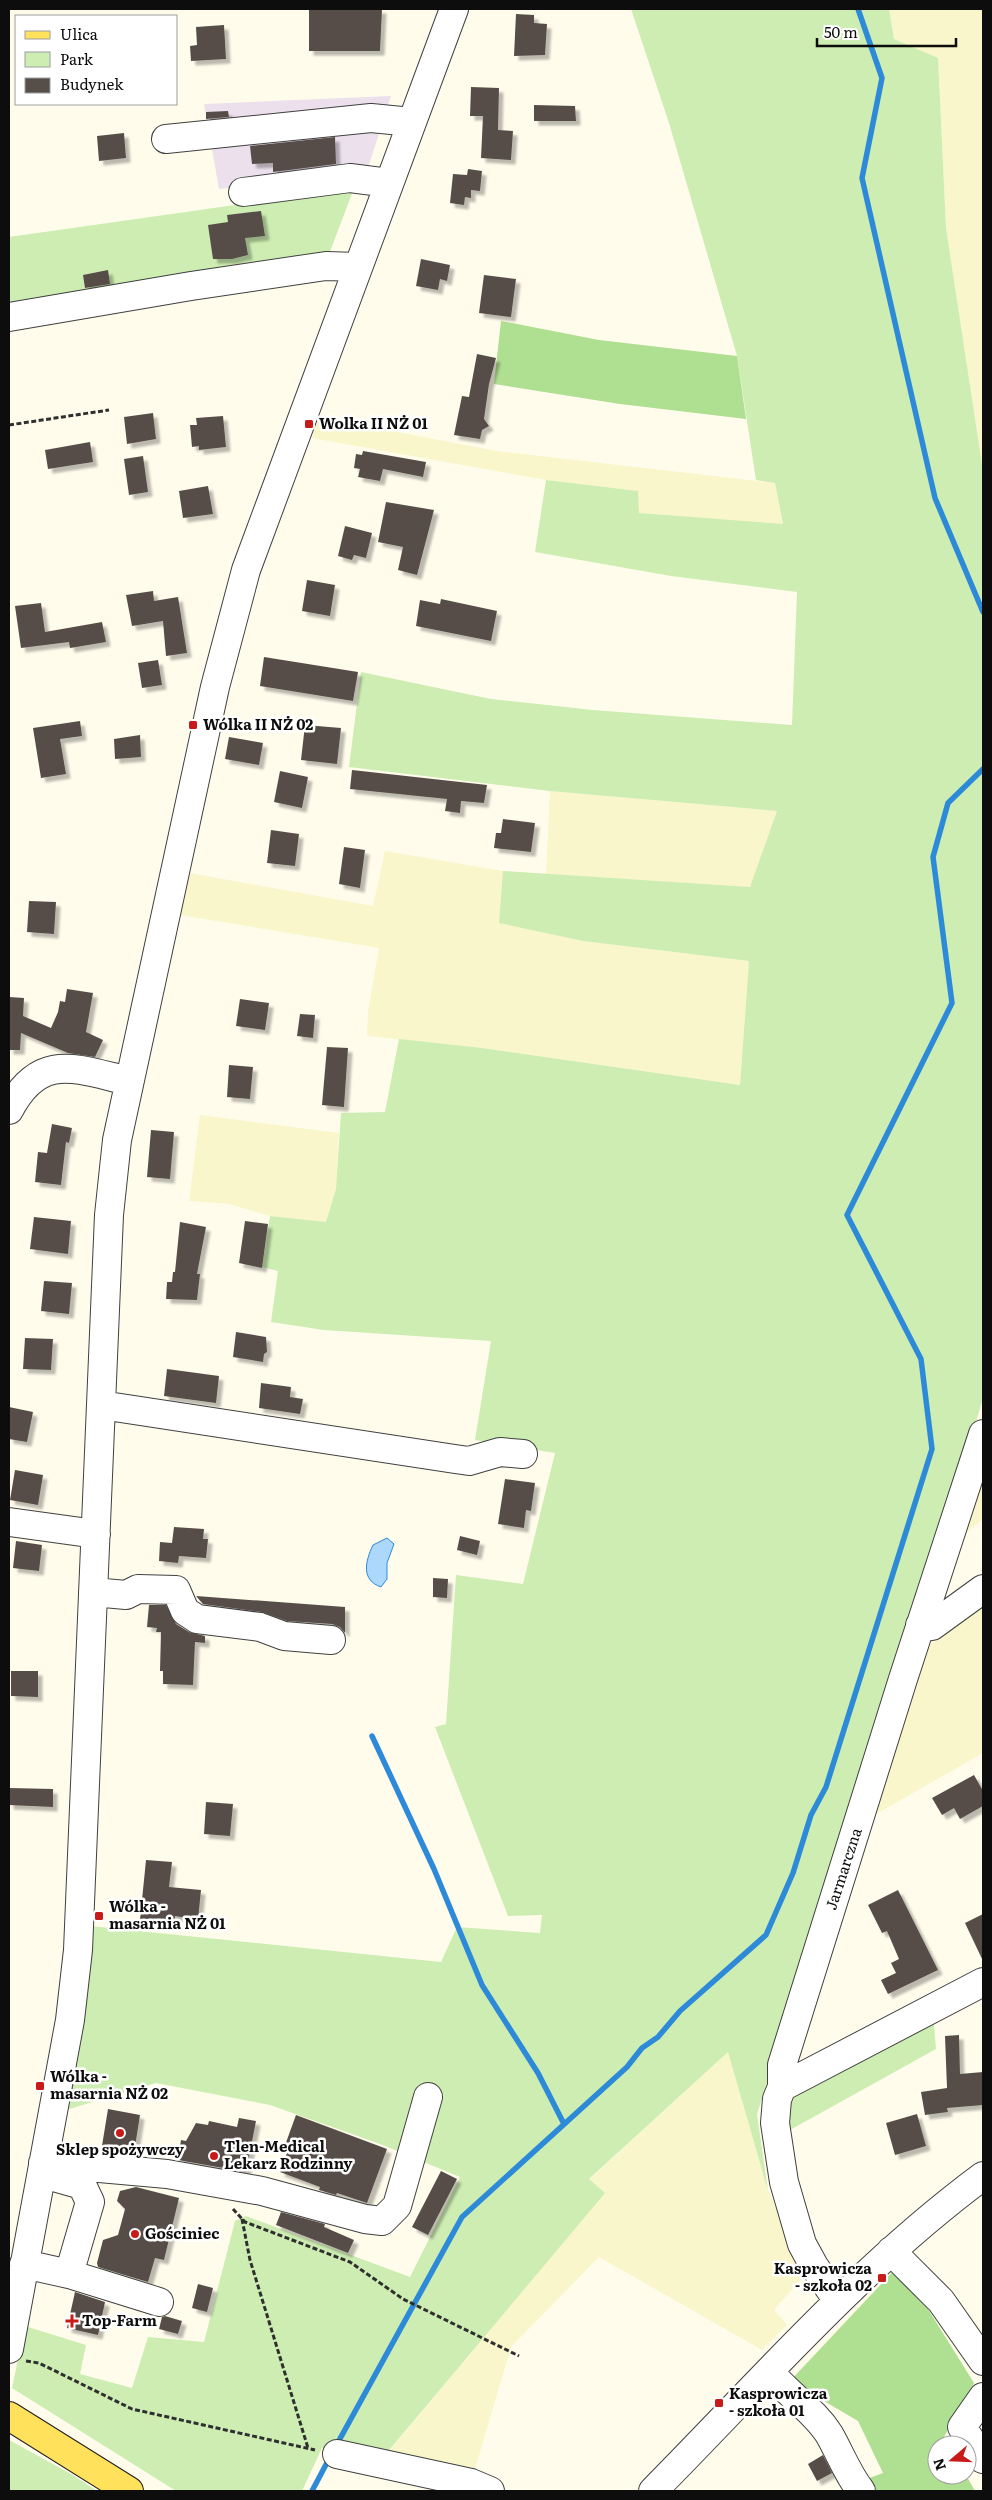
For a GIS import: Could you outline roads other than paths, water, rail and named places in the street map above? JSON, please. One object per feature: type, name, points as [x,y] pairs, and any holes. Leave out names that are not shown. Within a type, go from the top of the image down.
[{"type":"main road","points":[[9,2416],[129,2491]]},
{"type":"street","points":[[14,2354],[24,2264],[70,2020],[78,1950],[111,1196],[117,1140],[215,687],[237,599],[273,493],[454,9]]},
{"type":"street","points":[[166,139],[370,118],[412,122]]},
{"type":"street","points":[[243,192],[350,178],[389,183]]},
{"type":"street","points":[[9,317],[191,286],[326,266],[358,267]]},
{"type":"street","points":[[11,1102],[35,1078],[58,1068],[129,1082]]},
{"type":"street","points":[[101,1405],[469,1461],[500,1452],[523,1454]]},
{"type":"street","name":"Jarmarczna","points":[[838,2301],[808,2256],[798,2232],[778,2155],[775,2124],[777,2099],[782,2087],[782,2065],[920,1625],[983,1434]]},
{"type":"street","points":[[9,1522],[96,1534]]},
{"type":"street","points":[[93,1592],[126,1594],[138,1589],[176,1590],[186,1611],[197,1619],[260,1627],[284,1636],[331,1640]]},
{"type":"street","points":[[920,1625],[925,1627],[932,1626],[983,1589]]},
{"type":"street","points":[[782,2087],[983,1982]]},
{"type":"street","points":[[42,2168],[167,2174],[262,2191],[364,2219],[382,2221],[397,2206],[428,2098]]},
{"type":"street","points":[[42,2168],[82,2185],[90,2202],[69,2274]]},
{"type":"street","points":[[653,2491],[838,2301],[891,2251],[983,2176]]},
{"type":"street","points":[[891,2251],[941,2302],[983,2361]]},
{"type":"street","points":[[24,2264],[69,2274],[159,2302]]},
{"type":"street","points":[[770,2372],[777,2381],[807,2406],[828,2434],[849,2476],[861,2491]]},
{"type":"street","points":[[983,2397],[962,2427],[983,2459]]},
{"type":"street","points":[[337,2454],[471,2483],[490,2491]]},
{"type":"water","points":[[387,1538],[394,1544],[387,1563],[387,1579],[381,1587],[370,1580],[366,1570],[373,1545]]},
{"type":"waterway","points":[[858,9],[882,78],[862,178],[935,498],[983,612]]},
{"type":"waterway","points":[[336,2446],[462,2217],[627,2067],[642,2048],[658,2037],[680,2011],[766,1935],[793,1873],[811,1815],[826,1787],[932,1449],[921,1359],[847,1215],[952,1003],[933,857],[948,803],[983,769]]},
{"type":"waterway","points":[[372,1736],[434,1869],[482,1985],[538,2073],[564,2124]]},
{"type":"waterway","points":[[312,2491],[330,2457]]},
{"type":"place","name":"Wolka II NŻ 01","points":[[309,424]]},
{"type":"place","name":"Wólka II NŻ 02","points":[[193,725]]},
{"type":"place","name":"Wólka - masarnia NŻ 01","points":[[99,1916]]},
{"type":"place","name":"Wólka - masarnia NŻ 02","points":[[40,2086]]},
{"type":"place","name":"Sklep spożywczy","points":[[120,2133]]},
{"type":"place","name":"Tlen-Medical Lekarz Rodzinny","points":[[214,2156]]},
{"type":"place","name":"Gościniec","points":[[135,2234]]},
{"type":"place","name":"Kasprowicza - szkoła 02","points":[[882,2278]]},
{"type":"place","name":"Top-Farm","points":[[72,2321]]},
{"type":"place","name":"Kasprowicza - szkoła 01","points":[[719,2403]]}]
